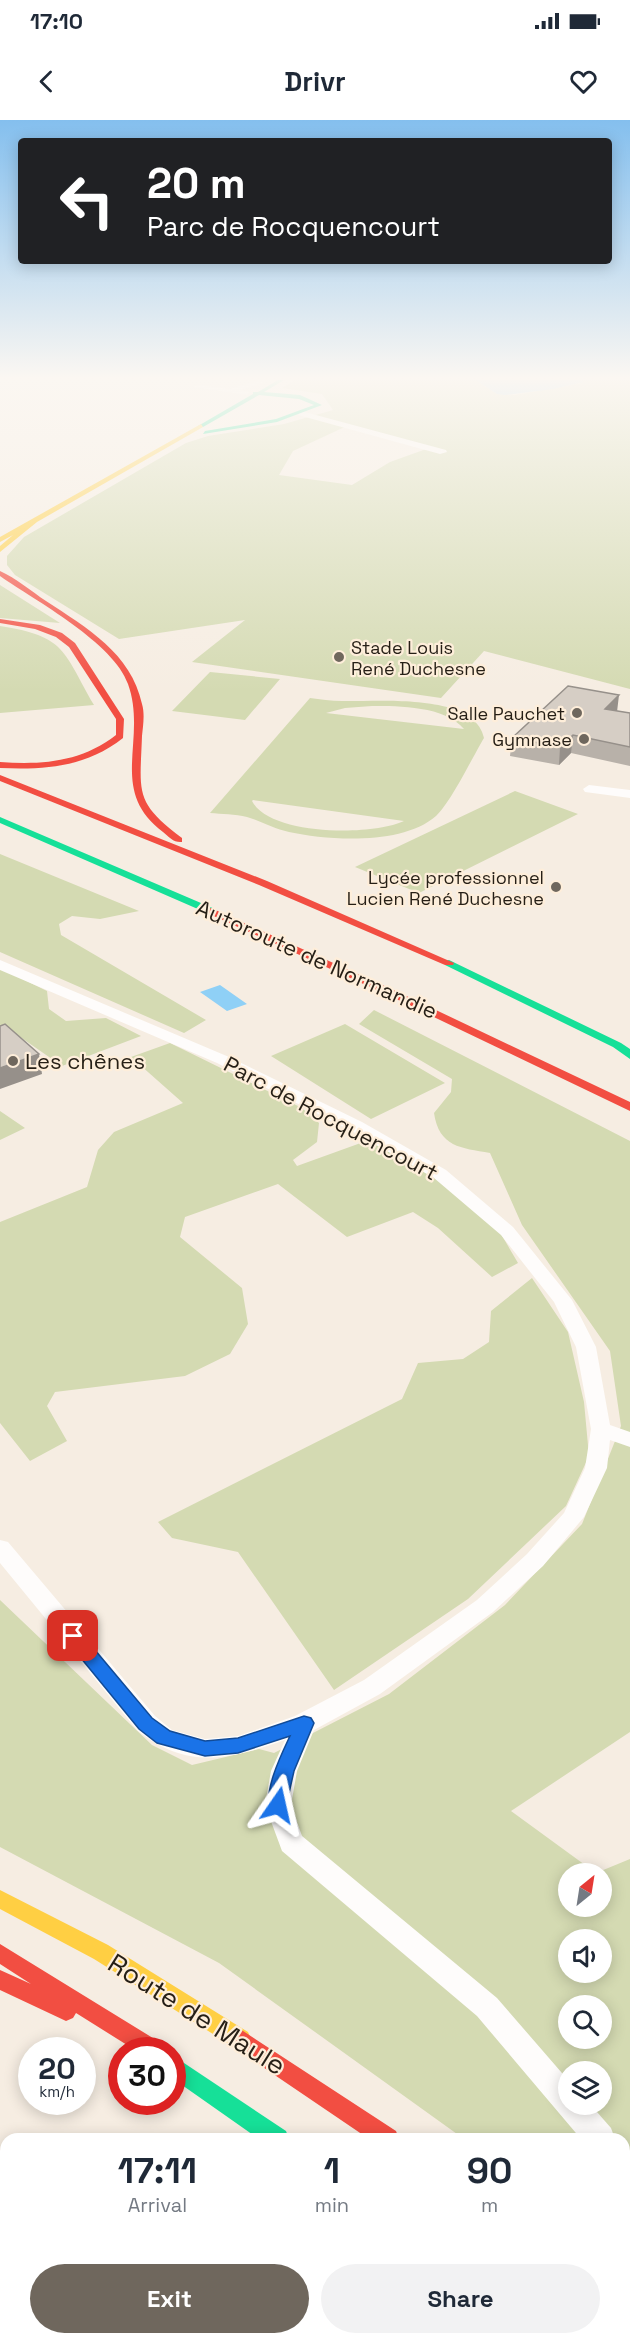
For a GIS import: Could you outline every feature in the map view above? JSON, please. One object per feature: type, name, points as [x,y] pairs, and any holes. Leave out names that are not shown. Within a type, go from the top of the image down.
[{"type":"main road","points":[[4,527],[84,484]]},
{"type":"main road","points":[[0,540],[100,484]]},
{"type":"main road","points":[[0,550],[35,520]]},
{"type":"main road","points":[[0,573],[82,628],[110,651],[132,680],[142,714],[134,790],[146,813],[163,831],[184,844],[254,876],[263,883]]},
{"type":"main road","points":[[0,621],[37,627],[59,635],[72,645],[120,719],[120,736],[102,751],[69,763],[21,767],[0,765]]},
{"type":"main road","points":[[0,778],[263,883],[444,961],[617,1045],[626,1063]]},
{"type":"main road","name":"Autoroute de Normandie","points":[[0,820],[287,944],[491,1038],[630,1107]]},
{"type":"main road","points":[[144,898],[232,932],[287,944]]},
{"type":"main road","name":"Route de Maule","points":[[0,1899],[54,1925],[227,2030],[379,2133]]},
{"type":"main road","points":[[0,1953],[133,2037]]},
{"type":"main road","points":[[0,1980],[44,2002],[127,2033]]},
{"type":"main road","points":[[186,2075],[269,2133]]},
{"type":"street","points":[[589,789],[630,794]]},
{"type":"street","name":"Parc de Rocquencourt","points":[[0,964],[223,1060],[356,1126],[440,1174],[507,1231],[563,1300],[586,1347],[602,1429],[596,1468],[573,1517],[535,1560],[485,1606],[431,1648],[372,1687],[304,1723],[238,1746],[205,1749],[164,1738],[146,1724],[0,1548]]},
{"type":"street","points":[[602,1429],[630,1440]]},
{"type":"street","points":[[304,1723],[284,1771],[278,1805],[291,1843],[487,2007],[558,2089]]},
{"type":"street","points":[[580,2115],[595,2133]]},
{"type":"green space","points":[[116,484],[630,484],[630,689],[484,651],[441,698],[192,662],[245,620],[119,639],[15,575],[7,565],[7,556],[24,537]]},
{"type":"green space","points":[[0,585],[60,623],[0,618]]},
{"type":"green space","points":[[0,626],[22,630],[51,641],[68,659],[94,705],[0,713]]},
{"type":"green space","points":[[210,672],[280,679],[245,720],[172,711]]},
{"type":"green space","points":[[310,698],[338,701],[399,701],[444,706],[463,713],[477,723],[484,738],[442,809],[422,825],[405,832],[345,839],[283,831],[242,816],[210,813]],"holes":[[[408,707],[434,712],[456,721],[464,729],[326,713],[345,708]],[[253,800],[404,821],[370,829],[323,830],[300,827],[262,813]]]},
{"type":"green space","points":[[515,791],[578,814],[419,893],[355,867]]},
{"type":"green space","points":[[0,854],[139,911],[100,919],[72,916],[59,924],[61,935],[206,1020],[184,1033],[0,952]]},
{"type":"green space","points":[[0,968],[47,991],[49,1009],[66,1021],[106,1018],[141,1036],[62,1066],[13,1032],[0,1037]]},
{"type":"green space","points":[[374,1010],[630,1141],[630,1732],[511,1811],[582,1863],[558,1863],[558,1917],[612,1917],[612,1866],[630,1859],[630,2133],[456,2133],[219,1963],[0,1847],[0,1600],[152,1745],[192,1765],[259,1749],[274,1753],[389,1694],[505,1605],[582,1524],[621,1426],[610,1351],[522,1225],[490,1153],[453,1144],[441,1133],[434,1113],[451,1092],[452,1079],[359,1024]]},
{"type":"green space","points":[[345,1024],[445,1083],[371,1119],[271,1056]]},
{"type":"green space","points":[[170,1043],[302,1108],[319,1123],[317,1142],[293,1160],[297,1166],[369,1140],[440,1181],[501,1234],[518,1263],[492,1277],[438,1228],[413,1212],[347,1237],[278,1184],[185,1217],[180,1237],[242,1288],[248,1324],[230,1354],[185,1376],[55,1392],[47,1406],[67,1441],[30,1461],[0,1423],[0,1222],[87,1187],[98,1150],[114,1132],[183,1103],[131,1057]]},
{"type":"green space","points":[[0,1111],[25,1128],[0,1140]]},
{"type":"green space","points":[[532,1278],[568,1332],[584,1402],[589,1456],[566,1506],[468,1599],[334,1690],[238,1552],[172,1538],[158,1522],[402,1399],[418,1363],[463,1359],[489,1342],[491,1311]]},
{"type":"water","points":[[220,985],[247,1004],[227,1011],[200,992]]},
{"type":"building","points":[[568,686],[619,695],[605,709],[630,713],[630,747],[573,735],[560,747],[512,738]]},
{"type":"building","points":[[5,1024],[39,1054],[0,1068],[0,1026]]},
{"type":"traffic: fast","points":[[0,820],[211,911]]},
{"type":"traffic: fast","points":[[449,963],[617,1045],[630,1055]]},
{"type":"traffic: fast","points":[[186,2075],[269,2133]]},
{"type":"traffic: slow","points":[[0,540],[99,484]]},
{"type":"traffic: slow","points":[[0,550],[35,520]]},
{"type":"traffic: slow","points":[[0,1899],[101,1952],[240,2039]]},
{"type":"traffic: jam","points":[[0,573],[95,637],[123,666],[132,682],[139,707],[136,786],[141,804],[155,822],[179,840]]},
{"type":"traffic: jam","points":[[0,621],[37,627],[59,635],[72,645],[120,719],[120,736],[107,746],[79,760],[33,766],[0,765]]},
{"type":"traffic: jam","points":[[0,778],[263,883],[449,963]]},
{"type":"traffic: jam","points":[[211,911],[396,995],[630,1107]]},
{"type":"traffic: jam","points":[[0,1953],[132,2037]]},
{"type":"traffic: jam","points":[[0,1980],[66,2011]]},
{"type":"traffic: jam","points":[[240,2039],[379,2133]]},
{"type":"place","name":"Stade Louis René Duchesne","points":[[339,657]]},
{"type":"place","name":"Salle Pauchet","points":[[577,713]]},
{"type":"place","name":"Gymnase","points":[[584,739]]},
{"type":"place","name":"Lycée professionnel Lucien René Duchesne","points":[[556,887]]},
{"type":"place","name":"Les chênes","points":[[13,1061]]},
{"type":"route","points":[[73,1636],[146,1724],[164,1738],[205,1749],[238,1746],[304,1723],[284,1771],[278,1805]]}]
